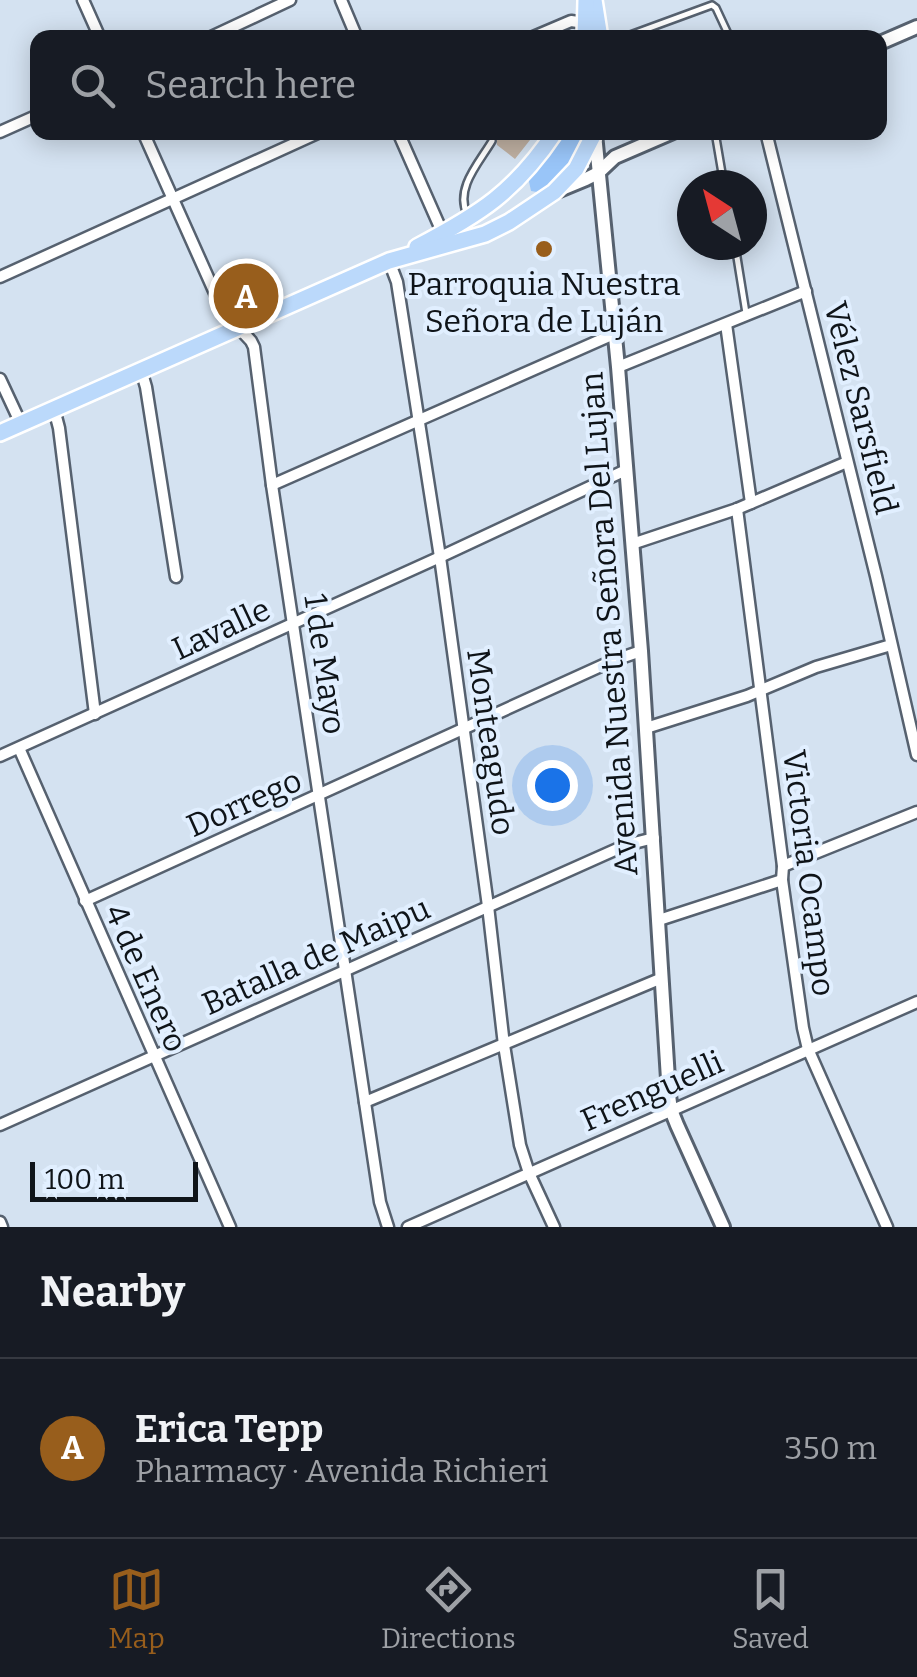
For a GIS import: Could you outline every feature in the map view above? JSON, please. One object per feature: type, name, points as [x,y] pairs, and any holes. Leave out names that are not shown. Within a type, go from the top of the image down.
[{"type":"main road","points":[[585,30],[586,0]]},
{"type":"main road","points":[[594,0],[599,30]]},
{"type":"main road","points":[[0,433],[443,234],[490,205],[518,181],[549,140]]},
{"type":"main road","points":[[392,260],[464,242],[536,206],[576,168],[591,140]]},
{"type":"main road","points":[[518,181],[522,198],[536,206]]},
{"type":"street","points":[[83,0],[96,30]]},
{"type":"street","points":[[226,30],[290,0]]},
{"type":"street","points":[[341,0],[354,30]]},
{"type":"street","points":[[550,30],[571,21],[585,30]]},
{"type":"street","points":[[887,40],[917,27]]},
{"type":"street","points":[[0,132],[30,119]]},
{"type":"street","name":"1 de Mayo","points":[[146,140],[223,310],[254,347],[364,1102],[380,1202],[388,1227]]},
{"type":"street","points":[[0,277],[303,140]]},
{"type":"street","points":[[402,140],[443,234]]},
{"type":"street","name":"Avenida Nuestra Señora Del Lujan","points":[[596,140],[641,651],[671,1110]]},
{"type":"street","points":[[554,192],[598,173],[615,157],[654,140]]},
{"type":"street","name":"Vélez Sarsfield","points":[[768,140],[917,755]]},
{"type":"street","name":"Monteagudo","points":[[392,260],[440,558],[520,1145],[554,1227]]},
{"type":"street","points":[[618,367],[806,292]]},
{"type":"street","points":[[726,324],[751,503]]},
{"type":"street","points":[[272,485],[614,334]]},
{"type":"street","points":[[140,370],[176,577]]},
{"type":"street","points":[[0,379],[21,424]]},
{"type":"street","points":[[54,409],[95,714]]},
{"type":"street","points":[[632,544],[736,509],[847,462]]},
{"type":"street","name":"Lavalle","points":[[0,756],[626,470]]},
{"type":"street","name":"Victoria Ocampo","points":[[736,509],[803,1028],[808,1048],[887,1227]]},
{"type":"street","points":[[646,728],[747,696],[816,667],[891,646]]},
{"type":"street","name":"Dorrego","points":[[86,902],[463,728],[641,651]]},
{"type":"street","name":"4 de Enero","points":[[19,748],[230,1227]]},
{"type":"street","points":[[783,866],[917,812]]},
{"type":"street","name":"Batalla de Maipu","points":[[0,1125],[626,844],[654,838]]},
{"type":"street","points":[[659,920],[782,880]]},
{"type":"street","points":[[364,1102],[662,978]]},
{"type":"street","name":"Frenguelli","points":[[408,1227],[917,1002]]},
{"type":"street","points":[[671,1110],[723,1227]]},
{"type":"lane","points":[[644,30],[712,5],[726,30]]},
{"type":"lane","points":[[717,140],[722,170]]},
{"type":"lane","points":[[468,218],[462,192],[492,141]]},
{"type":"lane","points":[[738,260],[747,316]]},
{"type":"shaded area","points":[[555,140],[584,140],[574,161],[543,193],[531,191],[528,177]]},
{"type":"building","points":[[496,140],[530,140],[515,159],[497,145]]},
{"type":"place","name":"Parroquia Nuestra Señora de Luján","points":[[544,249]]},
{"type":"place","name":"Erica Tepp","points":[[246,296]]}]
